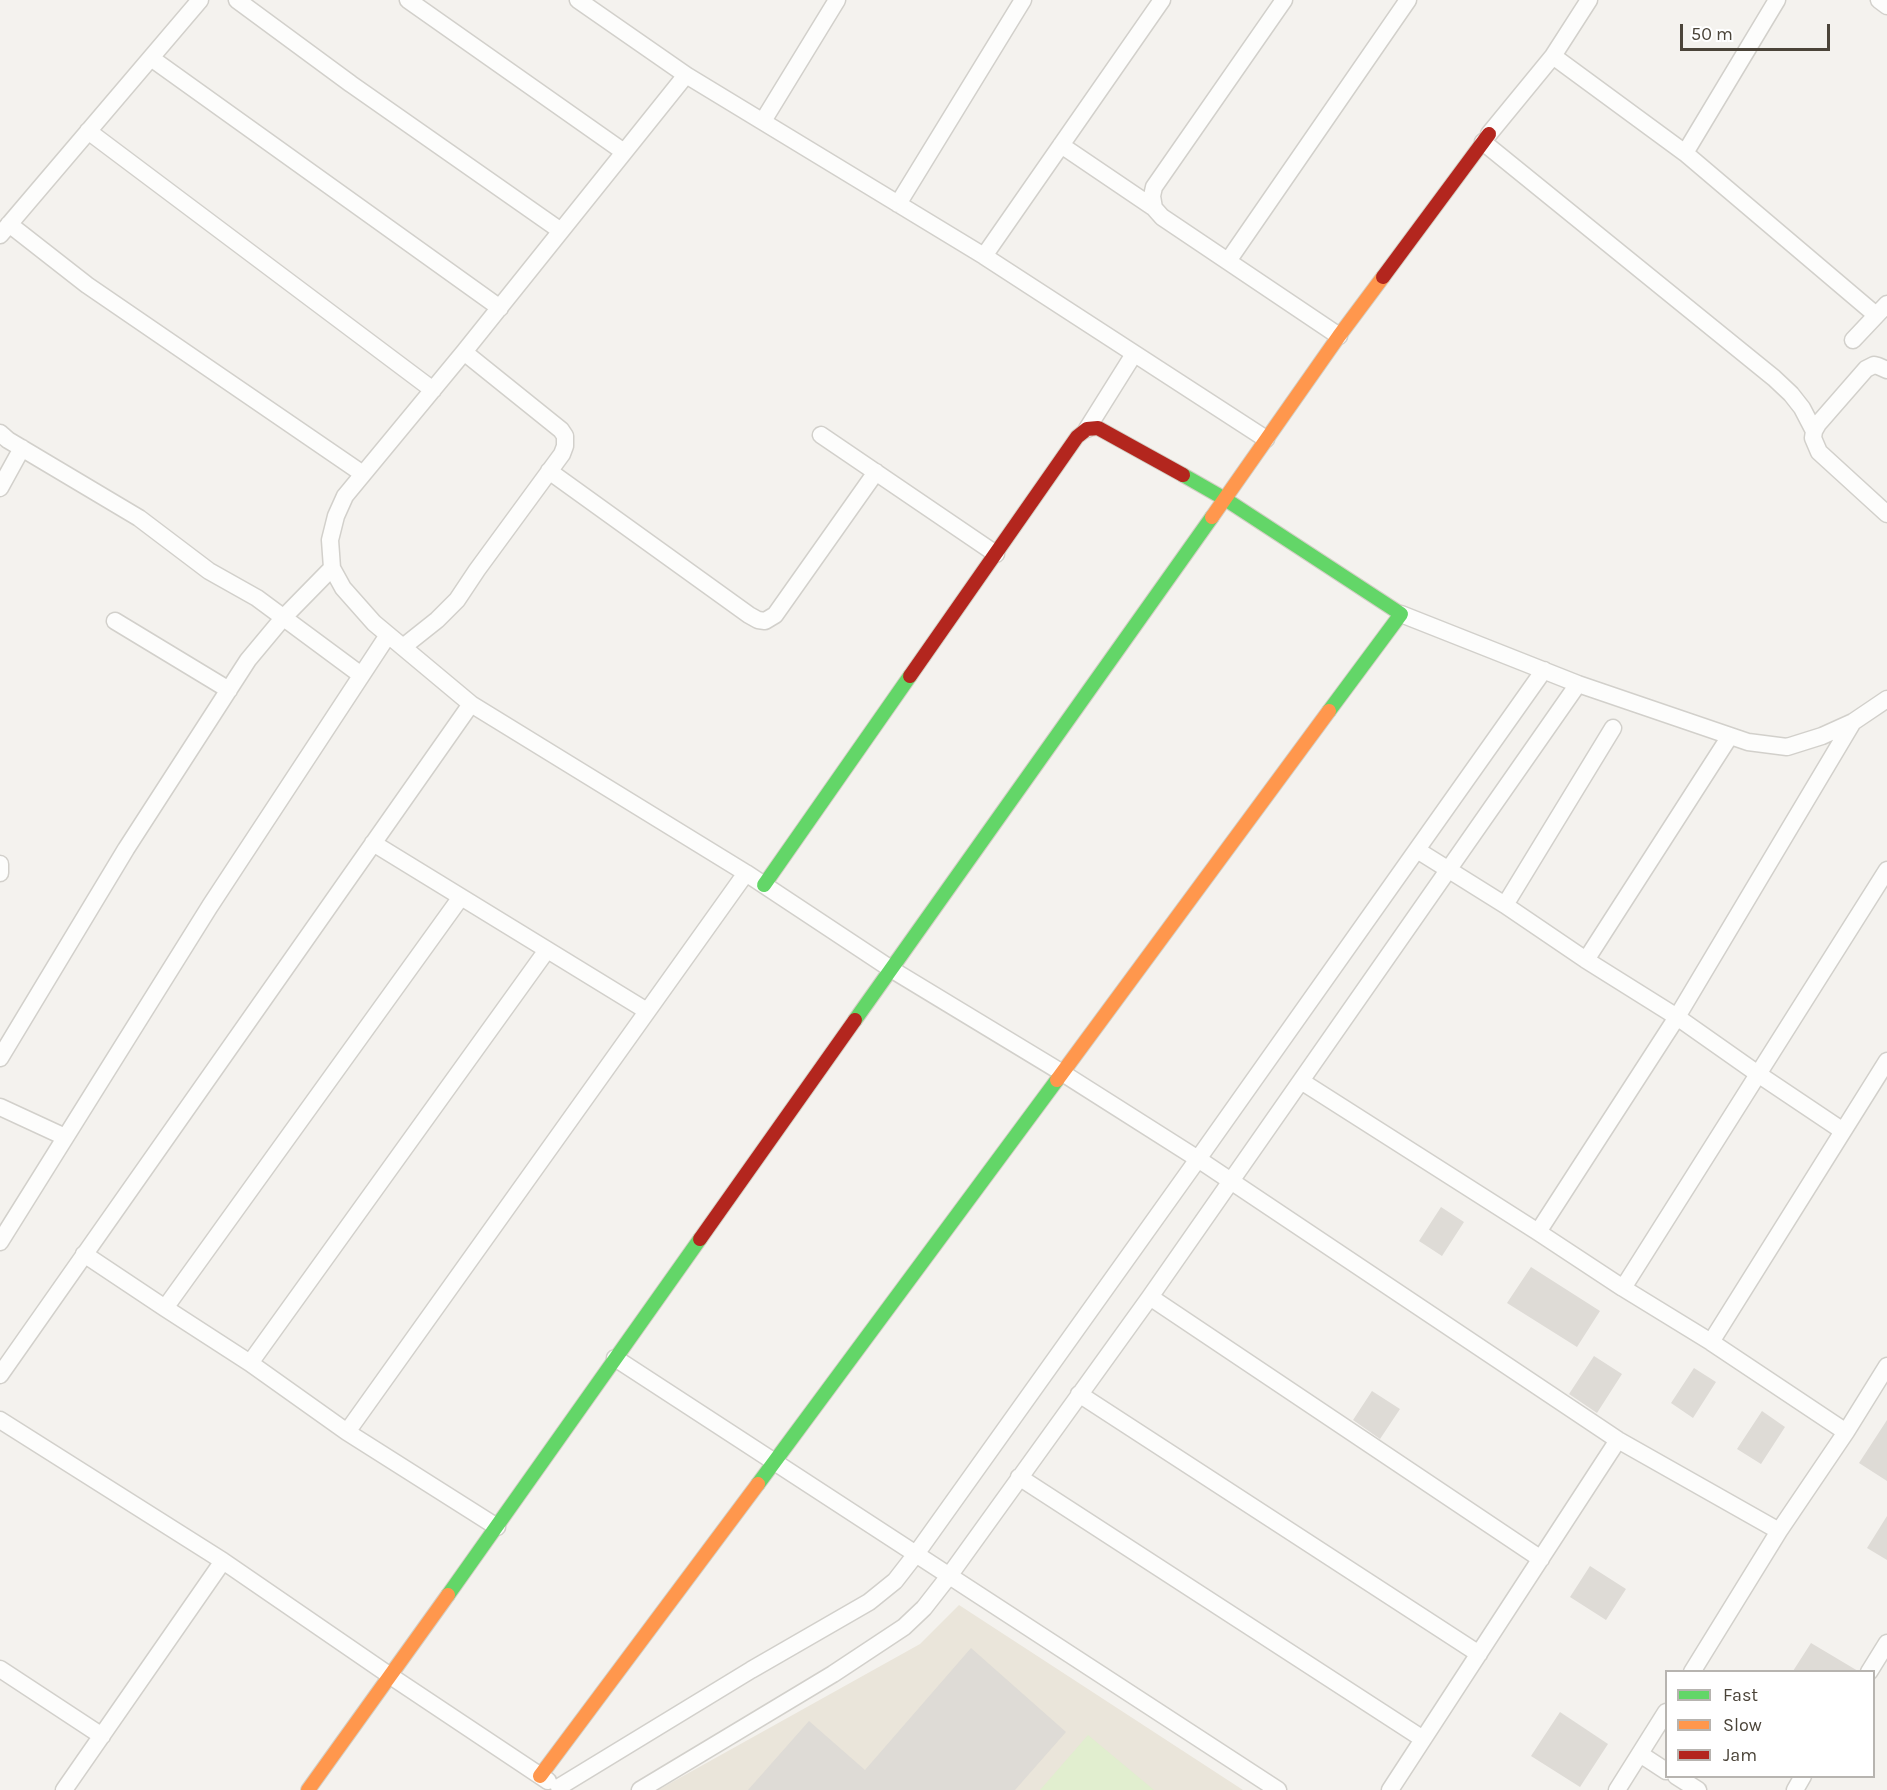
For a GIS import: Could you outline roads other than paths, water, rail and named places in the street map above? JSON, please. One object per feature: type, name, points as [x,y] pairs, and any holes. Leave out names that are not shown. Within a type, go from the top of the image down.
[{"type":"street","points":[[200,0],[5,229],[363,474]]},
{"type":"street","points":[[237,0],[351,84],[561,231]]},
{"type":"street","points":[[408,0],[624,152]]},
{"type":"street","points":[[578,0],[686,75],[984,256],[1266,439]]},
{"type":"street","points":[[763,121],[837,0]]},
{"type":"street","points":[[898,204],[1023,0]]},
{"type":"street","points":[[984,256],[1162,0]]},
{"type":"street","points":[[1154,208],[1152,196],[1154,187],[1284,0]]},
{"type":"street","points":[[1228,261],[1408,0]]},
{"type":"street","points":[[308,1790],[497,1527],[1339,336],[1486,138],[1553,56],[1589,0]]},
{"type":"street","points":[[1685,153],[1777,0]]},
{"type":"street","points":[[1879,0],[1887,6]]},
{"type":"street","points":[[1553,56],[1685,153],[1882,310],[1852,340]]},
{"type":"street","points":[[151,58],[500,308]]},
{"type":"street","points":[[686,75],[500,308],[345,496],[336,516],[330,540],[332,568],[343,588],[374,623],[471,704],[746,873],[891,969],[1061,1072],[1198,1159],[1618,1440],[1779,1532]]},
{"type":"street","points":[[88,131],[433,390]]},
{"type":"street","points":[[1486,138],[1774,378],[1802,408],[1814,431]]},
{"type":"street","points":[[1061,145],[1154,208],[1162,217],[1339,336]]},
{"type":"street","points":[[402,647],[437,620],[457,600],[562,454],[565,446],[565,436],[561,430],[464,352]]},
{"type":"street","points":[[764,885],[1077,437],[1087,429],[1134,354]]},
{"type":"street","points":[[1887,370],[1874,365],[1866,369],[1814,431],[1813,438],[1819,452],[1887,514]]},
{"type":"street","points":[[1087,429],[1098,428],[1108,433],[1225,499],[1401,614],[1578,684],[1730,736],[1748,742],[1787,747],[1822,736],[1853,722],[1887,699]]},
{"type":"street","points":[[0,433],[139,518],[209,571],[257,598],[361,675]]},
{"type":"street","points":[[821,435],[996,554]]},
{"type":"street","points":[[0,488],[22,448]]},
{"type":"street","points":[[549,471],[749,615],[765,621],[775,615],[876,472]]},
{"type":"street","points":[[0,1058],[126,849],[248,660],[283,618],[332,568]]},
{"type":"street","points":[[540,1776],[1401,614]]},
{"type":"street","points":[[115,621],[229,690]]},
{"type":"street","points":[[1,1237],[210,906],[388,634]]},
{"type":"street","points":[[0,1420],[223,1561],[389,1675],[540,1776],[562,1788],[751,1670],[869,1602],[895,1581],[1198,1159],[1544,670]]},
{"type":"street","points":[[640,1790],[833,1674],[904,1626],[924,1608],[1150,1297],[1578,684]]},
{"type":"street","points":[[0,1375],[471,704]]},
{"type":"street","points":[[1538,1232],[1677,1017],[1853,722]]},
{"type":"street","points":[[1506,905],[1613,728]]},
{"type":"street","points":[[1586,960],[1730,736]]},
{"type":"street","points":[[373,843],[647,1011]]},
{"type":"street","points":[[1417,850],[1506,905],[1586,960],[1677,1017],[1843,1131]]},
{"type":"street","points":[[0,864],[0,873]]},
{"type":"street","points":[[1623,1288],[1887,870]]},
{"type":"street","points":[[347,1432],[746,873]]},
{"type":"street","points":[[165,1308],[461,897]]},
{"type":"street","points":[[250,1363],[547,950]]},
{"type":"street","points":[[1711,1342],[1887,1060]]},
{"type":"street","points":[[1301,1081],[1711,1342],[1846,1432]]},
{"type":"street","points":[[0,1107],[65,1137]]},
{"type":"street","points":[[84,1254],[250,1363],[347,1432],[497,1527]]},
{"type":"street","points":[[1150,1297],[1541,1558]]},
{"type":"street","points":[[615,1358],[1278,1790]]},
{"type":"street","points":[[1693,1670],[1887,1366]]},
{"type":"street","points":[[1079,1394],[1479,1654]]},
{"type":"street","points":[[1390,1790],[1618,1440]]},
{"type":"street","points":[[1019,1477],[1423,1739]]},
{"type":"street","points":[[64,1790],[223,1561]]},
{"type":"street","points":[[1870,1670],[1887,1643]]},
{"type":"street","points":[[0,1669],[102,1736]]},
{"type":"street","points":[[1617,1790],[1665,1714]]},
{"type":"street","points":[[1640,1754],[1665,1770]]},
{"type":"street","points":[[1679,1778],[1698,1790]]}]
